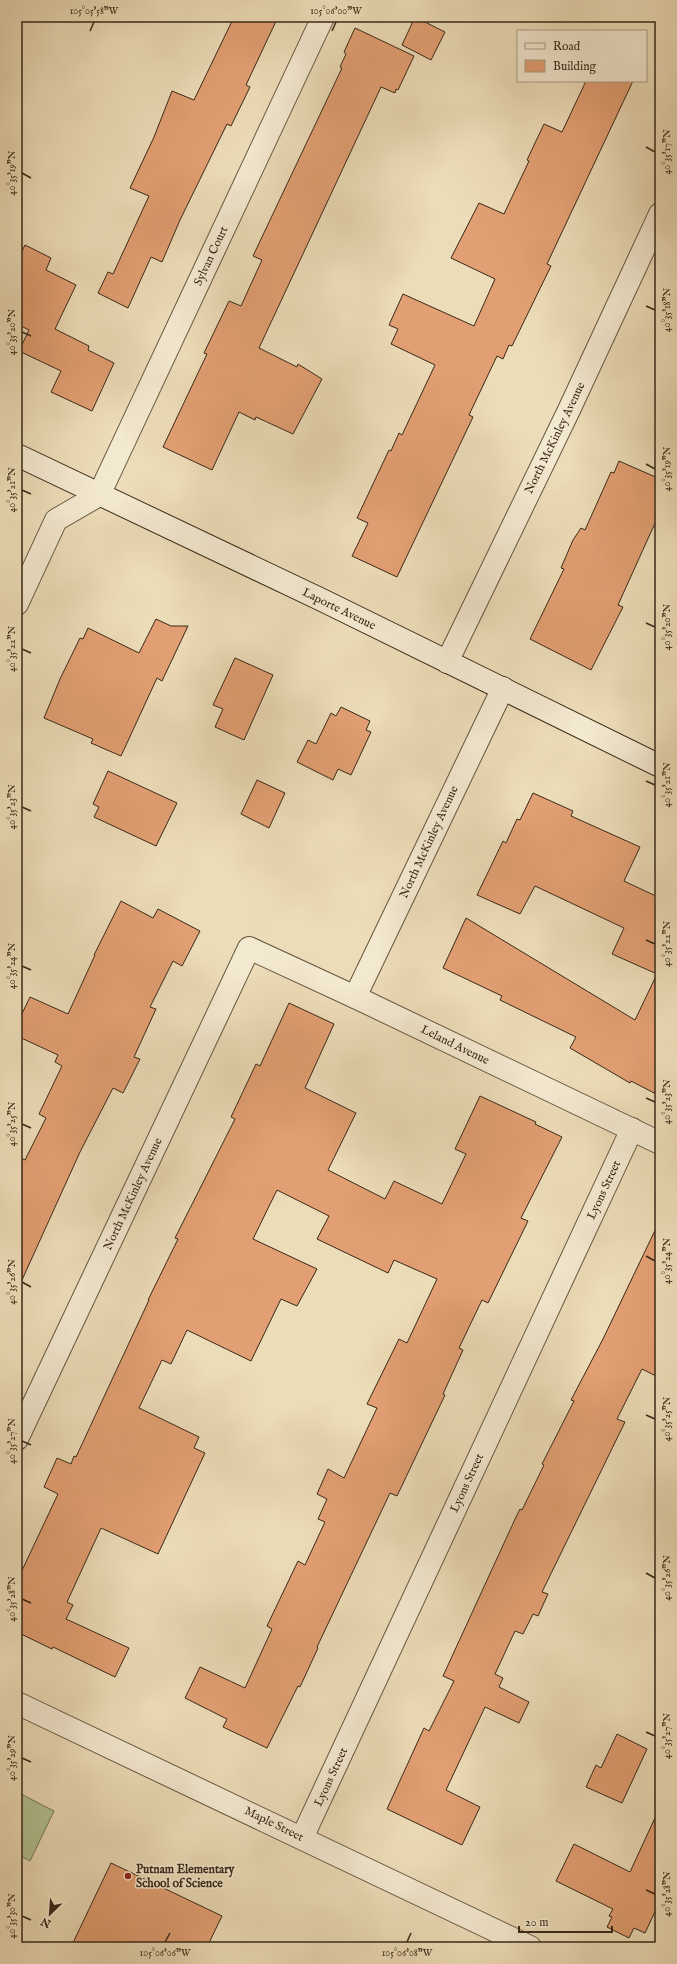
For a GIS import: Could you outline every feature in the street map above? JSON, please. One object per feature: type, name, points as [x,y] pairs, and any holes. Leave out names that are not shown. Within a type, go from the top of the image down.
[{"type":"street","name":"Sylvan Court","points":[[99,495],[323,17]]},
{"type":"street","name":"North McKinley Avenue","points":[[446,662],[569,410],[660,214]]},
{"type":"street","name":"Laporte Avenue","points":[[17,455],[322,600],[660,766]]},
{"type":"street","points":[[17,604],[56,520],[99,495]]},
{"type":"street","name":"North McKinley Avenue","points":[[356,997],[503,688]]},
{"type":"street","name":"North McKinley Avenue","points":[[17,1439],[249,948]]},
{"type":"street","name":"Leland Avenue","points":[[249,948],[356,997],[660,1143]]},
{"type":"street","name":"Lyons Street","points":[[302,1838],[632,1129]]},
{"type":"street","name":"Maple Street","points":[[17,1703],[530,1947]]},
{"type":"green space","points":[[17,1792],[54,1811],[30,1861],[17,1854]]},
{"type":"building","points":[[234,17],[278,17],[246,85],[250,87],[231,126],[227,124],[180,220],[162,262],[151,257],[128,308],[98,293],[108,272],[113,274],[149,196],[130,188],[154,137],[172,91],[194,100]]},
{"type":"building","points":[[415,17],[445,32],[431,60],[402,45]]},
{"type":"building","points":[[355,28],[414,56],[398,90],[396,89],[395,93],[381,87],[259,348],[297,367],[298,364],[322,379],[293,434],[256,417],[255,420],[239,412],[212,470],[163,447],[207,354],[204,353],[229,301],[241,306],[262,260],[253,256],[342,68],[340,67],[346,54],[344,52]]},
{"type":"building","points":[[586,82],[633,82],[547,264],[551,266],[512,346],[509,345],[503,359],[497,356],[469,415],[473,417],[397,577],[352,556],[368,523],[357,518],[389,450],[391,451],[399,433],[402,435],[435,365],[391,344],[398,329],[389,325],[403,294],[474,326],[495,279],[451,258],[479,203],[504,214],[529,161],[527,160],[544,124],[562,132]]},
{"type":"building","points":[[25,245],[51,258],[46,270],[76,285],[55,329],[89,346],[88,350],[114,363],[92,411],[51,392],[61,371],[19,351],[29,330],[17,324],[17,261]]},
{"type":"building","points":[[619,461],[660,479],[660,512],[618,605],[623,607],[591,670],[530,639],[564,569],[561,568],[573,540],[581,528],[585,530],[611,472],[614,473]]},
{"type":"building","points":[[156,619],[171,626],[188,626],[162,681],[157,678],[121,756],[91,743],[93,739],[44,718],[60,679],[80,638],[83,639],[88,628],[139,653]]},
{"type":"building","points":[[235,658],[273,675],[244,740],[215,727],[223,709],[213,705]]},
{"type":"building","points":[[341,707],[370,721],[366,730],[371,732],[351,775],[338,769],[333,780],[297,762],[308,740],[316,744],[331,713],[336,716]]},
{"type":"building","points":[[108,771],[177,803],[156,846],[94,817],[99,807],[93,804]]},
{"type":"building","points":[[257,780],[285,793],[269,828],[241,814]]},
{"type":"building","points":[[533,793],[573,811],[571,816],[640,847],[624,881],[660,898],[660,1096],[631,1081],[630,1083],[570,1048],[576,1037],[500,1000],[502,996],[443,968],[466,918],[635,1020],[657,974],[612,954],[624,928],[535,886],[520,914],[477,895],[503,841],[506,843],[517,819],[520,820]]},
{"type":"building","points":[[121,901],[153,918],[158,909],[200,931],[182,966],[173,961],[150,1007],[156,1009],[134,1057],[140,1059],[123,1093],[113,1088],[80,1152],[17,1291],[17,1156],[25,1160],[46,1118],[39,1114],[62,1066],[55,1062],[58,1055],[17,1036],[17,1024],[30,997],[68,1014],[94,955]]},
{"type":"building","points":[[289,1003],[334,1024],[305,1088],[356,1113],[328,1170],[385,1199],[394,1181],[442,1204],[466,1154],[455,1149],[480,1096],[536,1122],[535,1124],[562,1137],[521,1218],[528,1221],[488,1303],[482,1300],[459,1348],[463,1350],[443,1394],[445,1395],[397,1496],[390,1493],[317,1647],[318,1648],[300,1687],[298,1686],[267,1748],[223,1727],[227,1719],[185,1698],[200,1667],[245,1688],[272,1629],[267,1626],[298,1561],[305,1565],[325,1522],[318,1519],[327,1499],[317,1494],[328,1469],[344,1478],[377,1408],[367,1404],[399,1339],[407,1343],[437,1279],[394,1260],[388,1273],[317,1239],[329,1216],[277,1190],[253,1239],[317,1269],[297,1306],[281,1299],[251,1361],[187,1330],[171,1364],[162,1360],[139,1408],[199,1437],[194,1448],[205,1453],[158,1554],[101,1528],[67,1602],[73,1605],[66,1619],[129,1648],[115,1677],[53,1647],[52,1649],[17,1632],[17,1581],[58,1494],[44,1487],[57,1458],[71,1464],[74,1456],[76,1457],[148,1300],[178,1239],[175,1238],[235,1119],[231,1117],[256,1064],[260,1066]]},
{"type":"building","points":[[660,1220],[660,1378],[642,1369],[617,1419],[625,1422],[542,1592],[548,1594],[538,1616],[533,1614],[523,1634],[515,1631],[495,1674],[503,1678],[499,1687],[529,1702],[519,1723],[485,1707],[446,1790],[480,1807],[462,1845],[387,1809],[424,1728],[429,1731],[454,1681],[443,1676],[516,1517],[520,1509],[522,1510],[544,1465],[542,1464],[574,1401],[571,1400],[603,1339]]},
{"type":"building","points":[[617,1734],[647,1749],[622,1803],[586,1787],[596,1765],[601,1768]]},
{"type":"building","points":[[660,1807],[660,1901],[645,1933],[634,1928],[629,1938],[607,1927],[612,1917],[609,1916],[613,1909],[556,1881],[574,1844],[630,1872]]},
{"type":"building","points":[[111,1863],[222,1916],[207,1947],[71,1947]]},
{"type":"place","name":"Putnam Elementary School of Science","points":[[128,1876]]}]
